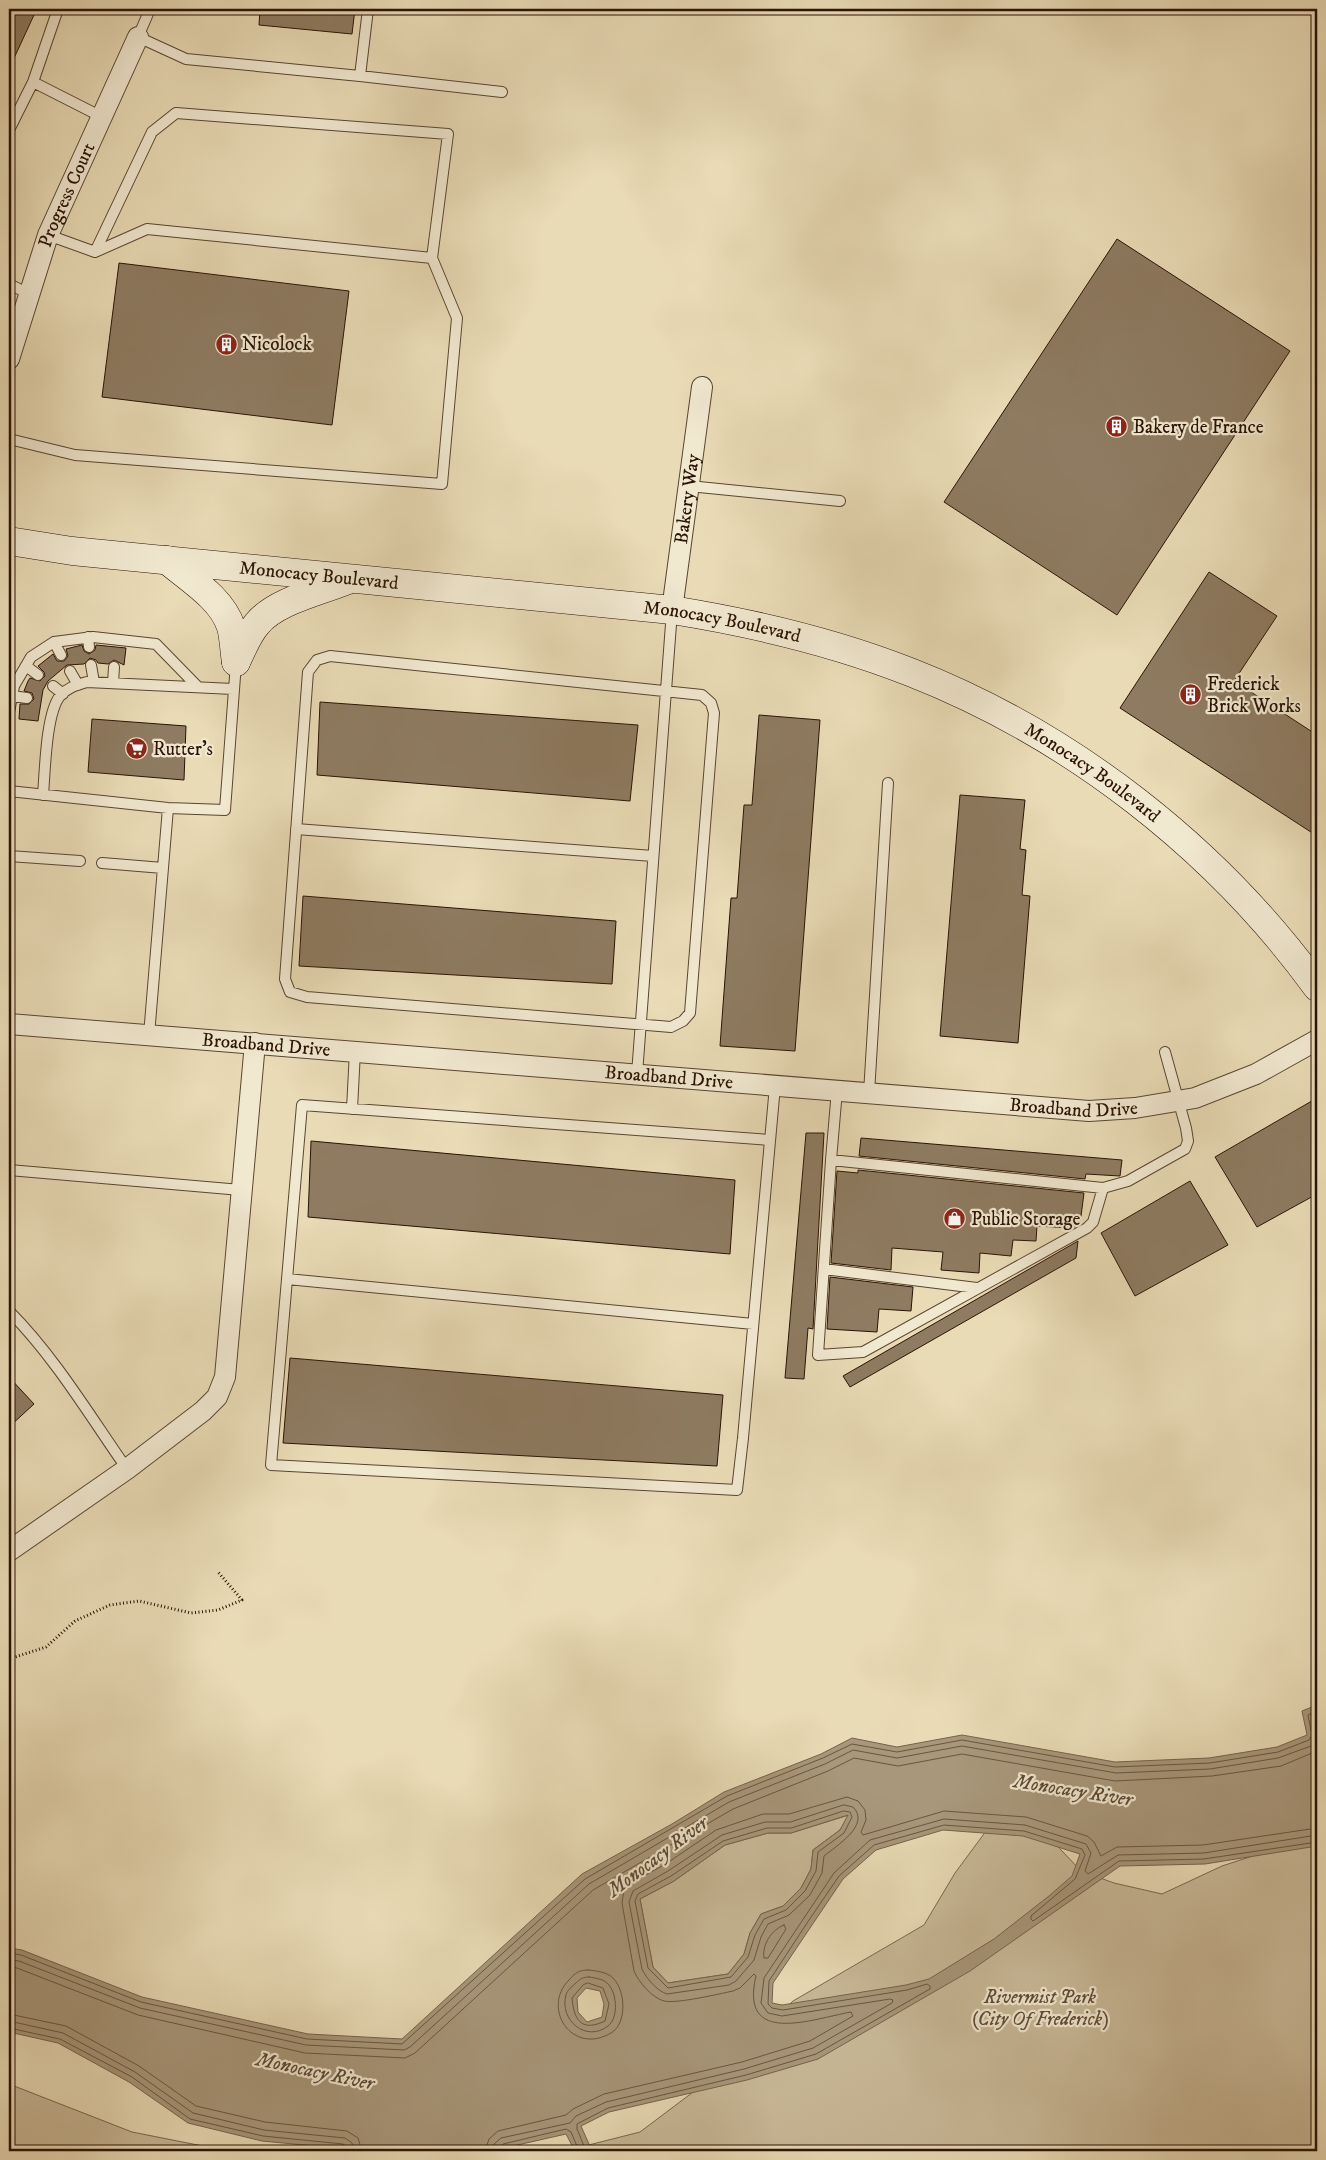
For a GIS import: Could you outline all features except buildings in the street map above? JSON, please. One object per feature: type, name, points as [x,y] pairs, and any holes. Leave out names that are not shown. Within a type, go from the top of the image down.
[{"type":"main road","name":"Monocacy Boulevard","points":[[9,541],[72,551],[672,610],[766,628],[835,646],[911,672],[964,696],[1025,727],[1078,760],[1134,800],[1186,843],[1248,900],[1317,987]]},
{"type":"main road","points":[[167,560],[216,602],[223,611],[231,627],[236,662]]},
{"type":"main road","points":[[236,662],[255,625],[266,614],[353,578]]},
{"type":"street","name":"Progress Court","points":[[9,359],[48,235],[138,37]]},
{"type":"street","name":"Bakery Way","points":[[672,610],[702,388]]},
{"type":"street","name":"Broadband Drive","points":[[9,1024],[1089,1111],[1135,1108],[1195,1098],[1256,1074],[1317,1040]]},
{"type":"street","points":[[9,1551],[127,1469],[204,1411],[217,1397],[225,1377],[255,1043]]},
{"type":"lane","points":[[9,130],[33,82],[58,9]]},
{"type":"lane","points":[[150,9],[138,37],[186,59],[502,92]]},
{"type":"lane","points":[[360,76],[368,9]]},
{"type":"lane","points":[[33,82],[102,117]]},
{"type":"lane","points":[[9,439],[75,455],[442,484],[457,318],[432,258],[448,134],[176,113],[152,132],[95,252]]},
{"type":"lane","points":[[48,235],[95,252],[147,229],[432,258]]},
{"type":"lane","points":[[9,284],[30,294]]},
{"type":"lane","points":[[689,486],[840,501]]},
{"type":"lane","points":[[637,1074],[672,610]]},
{"type":"lane","points":[[54,642],[61,655]]},
{"type":"lane","points":[[9,712],[14,686],[31,657],[54,642],[156,644],[198,687]]},
{"type":"lane","points":[[330,656],[666,691],[702,695],[711,703],[714,713],[690,1013],[684,1022],[671,1027],[307,997],[290,992],[284,979],[308,672],[317,660],[330,656]]},
{"type":"lane","points":[[9,791],[168,808],[225,810],[236,662]]},
{"type":"lane","points":[[91,665],[94,682]]},
{"type":"lane","points":[[26,666],[38,675]]},
{"type":"lane","points":[[113,683],[114,667]]},
{"type":"lane","points":[[70,671],[78,685]]},
{"type":"lane","points":[[43,795],[52,711],[50,704],[72,686],[94,682],[233,688]]},
{"type":"lane","points":[[53,686],[62,694]]},
{"type":"lane","points":[[12,696],[27,698]]},
{"type":"lane","points":[[869,1093],[888,783]]},
{"type":"lane","points":[[149,1035],[168,808]]},
{"type":"lane","points":[[296,829],[653,856]]},
{"type":"lane","points":[[9,856],[80,861]]},
{"type":"lane","points":[[102,863],[163,868]]},
{"type":"lane","points":[[352,1109],[355,1052]]},
{"type":"lane","points":[[831,1160],[1104,1188],[1128,1182],[1185,1149],[1188,1141],[1180,1101],[1165,1052]]},
{"type":"lane","points":[[770,1140],[302,1105],[271,1464],[737,1490],[753,1324],[775,1086]]},
{"type":"lane","points":[[836,1090],[818,1355],[862,1352],[1087,1228],[1092,1222],[1104,1188]]},
{"type":"lane","points":[[9,1170],[242,1190]]},
{"type":"lane","points":[[824,1269],[977,1288]]},
{"type":"lane","points":[[287,1279],[753,1324]]},
{"type":"lane","points":[[9,1311],[23,1325],[65,1381],[127,1469]]},
{"type":"path","points":[[9,1659],[46,1647],[75,1620],[110,1605],[139,1601],[190,1613],[218,1610],[242,1600],[218,1572]]},
{"type":"green space","points":[[849,1815],[840,1830],[813,1850],[811,1869],[801,1888],[783,1906],[761,1914],[750,1933],[744,1954],[728,1974],[668,1983],[653,1967],[640,1899],[674,1881],[725,1845],[768,1833],[791,1833]]},
{"type":"green space","name":"Rivermist Park (City Of Frederick)","points":[[992,1823],[1045,1833],[1081,1871],[1114,1883],[1162,1894],[1222,1866],[1317,1835],[1317,2151],[565,2151],[640,2132],[717,2074],[793,2001],[924,1925],[955,1873]]},
{"type":"green space","points":[[9,2084],[132,2132],[228,2151],[9,2151]]},
{"type":"water","name":"Monocacy River","points":[[1317,1705],[1317,1846],[1205,1864],[1120,1866],[970,1971],[818,2059],[747,2080],[609,2112],[581,2126],[592,2151],[575,2151],[566,2134],[491,2151],[367,2151],[262,2141],[188,2123],[129,2082],[58,2043],[9,2032],[9,1948],[22,1950],[142,1997],[308,2034],[402,2039],[582,1874],[672,1824],[724,1792],[821,1754],[852,1738],[897,1747],[962,1735],[1115,1762],[1209,1758],[1277,1747],[1307,1735],[1302,1711]],"holes":[[[848,1815],[840,1830],[813,1850],[811,1869],[801,1888],[783,1906],[761,1914],[750,1933],[744,1954],[728,1974],[668,1983],[653,1967],[640,1899],[674,1881],[725,1845],[768,1833],[791,1833]],[[943,1830],[1023,1836],[1080,1854],[1072,1876],[1049,1896],[994,1939],[929,1979],[906,1985],[782,2005],[772,2003],[773,1983],[843,1879],[876,1850]],[[586,1988],[600,1991],[604,2004],[602,2017],[587,2022],[578,2012],[577,1998]]]},
{"type":"place","name":"Nicolock","points":[[226,344]]},
{"type":"place","name":"Bakery de France","points":[[1117,427]]},
{"type":"place","name":"Frederick Brick Works","points":[[1191,695]]},
{"type":"place","name":"Rutter's","points":[[137,749]]},
{"type":"place","name":"Public Storage","points":[[955,1219]]}]
